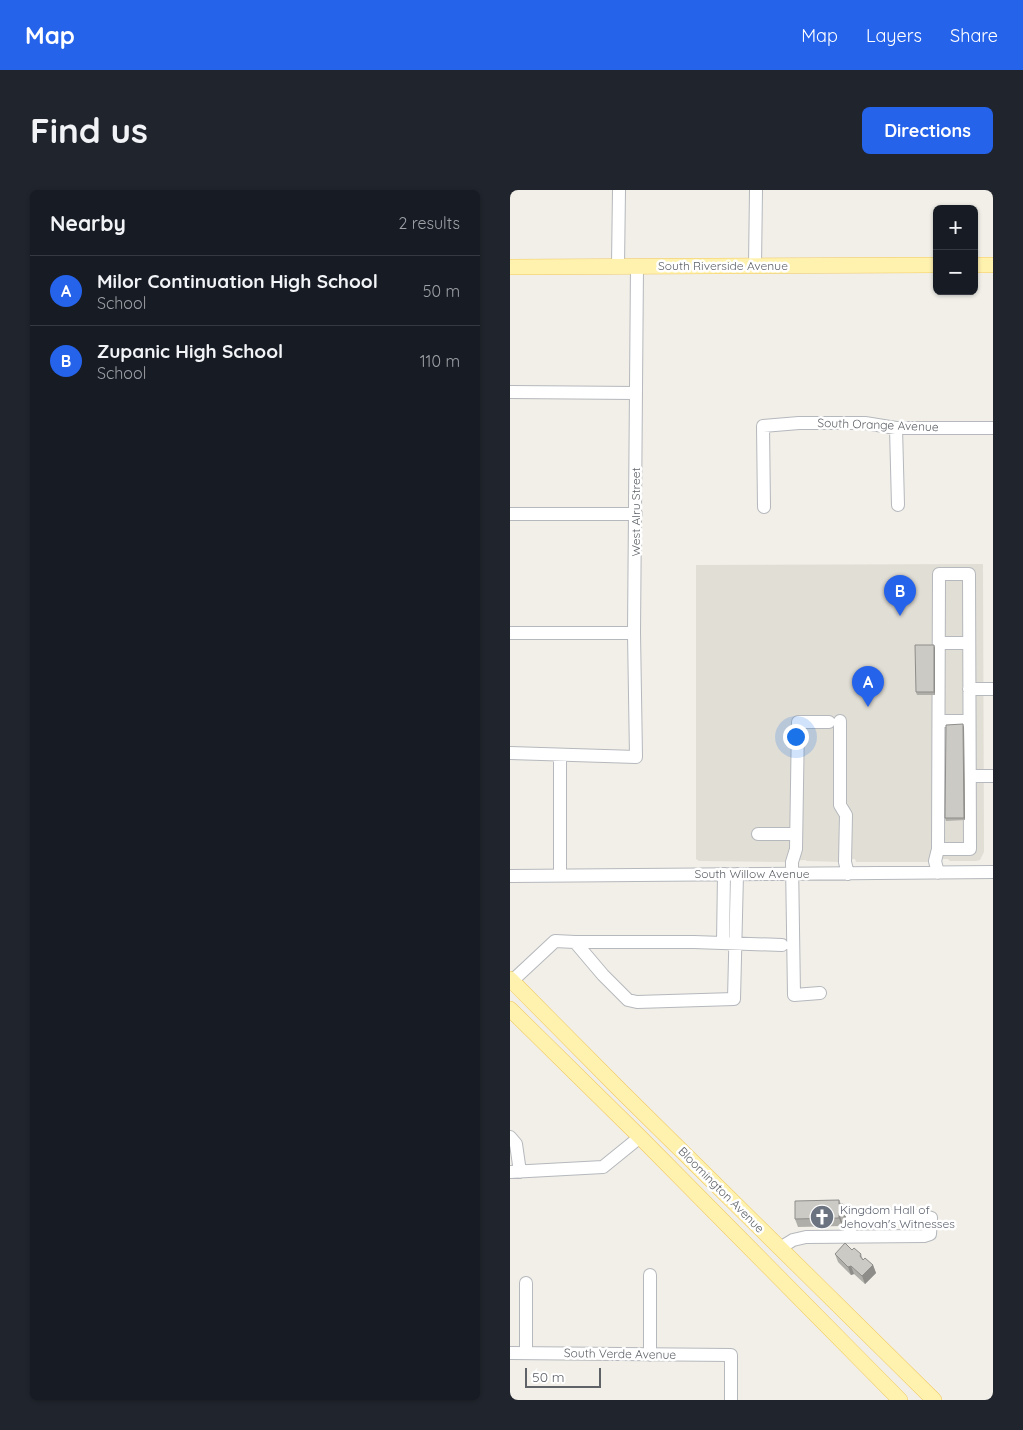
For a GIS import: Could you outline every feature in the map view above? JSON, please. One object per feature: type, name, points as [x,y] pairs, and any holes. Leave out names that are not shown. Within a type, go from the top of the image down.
[{"type":"main road","name":"South Riverside Avenue","points":[[510,267],[933,265]]},
{"type":"main road","points":[[978,265],[993,265]]},
{"type":"main road","name":"Bloomington Avenue","points":[[511,980],[934,1400]]},
{"type":"main road","name":"Bloomington Avenue","points":[[510,1009],[640,1137],[900,1400]]},
{"type":"street","points":[[618,266],[619,190]]},
{"type":"street","points":[[755,266],[756,190]]},
{"type":"street","name":"West Alru Street","points":[[560,754],[636,757],[634,633],[637,266]]},
{"type":"street","points":[[510,392],[636,394]]},
{"type":"street","name":"South Orange Avenue","points":[[764,507],[763,426],[799,422],[865,423],[896,428],[993,428]]},
{"type":"street","points":[[896,428],[898,505]]},
{"type":"street","points":[[510,514],[636,514]]},
{"type":"street","points":[[938,849],[970,849],[969,574],[939,574],[938,849],[936,861],[938,873]]},
{"type":"street","points":[[510,633],[634,633]]},
{"type":"street","points":[[939,643],[969,643]]},
{"type":"street","points":[[969,689],[993,689]]},
{"type":"street","points":[[820,993],[794,994],[792,862],[796,849],[798,722],[835,721],[840,805],[846,815],[845,862],[848,874]]},
{"type":"street","points":[[938,721],[969,721]]},
{"type":"street","points":[[510,753],[560,754],[560,876]]},
{"type":"street","points":[[969,776],[993,776]]},
{"type":"street","points":[[758,834],[796,834]]},
{"type":"street","name":"South Willow Avenue","points":[[510,876],[993,872]]},
{"type":"street","points":[[723,943],[724,874]]},
{"type":"street","points":[[575,942],[603,975],[628,1000],[637,1002],[734,999],[737,874]]},
{"type":"street","points":[[511,980],[554,941],[782,945]]},
{"type":"street","points":[[510,1137],[516,1144],[515,1172],[603,1167],[640,1137]]},
{"type":"street","points":[[780,1248],[792,1240],[806,1237],[924,1236],[930,1234],[931,1218],[924,1216],[850,1216],[850,1236]]},
{"type":"street","points":[[650,1275],[650,1355]]},
{"type":"street","points":[[526,1283],[526,1353]]},
{"type":"street","name":"South Verde Avenue","points":[[510,1353],[731,1355],[731,1400]]},
{"type":"shaded area","points":[[983,564],[984,852],[980,860],[950,861],[948,859],[930,859],[928,862],[856,862],[855,859],[842,860],[841,862],[805,860],[785,862],[699,861],[696,859],[696,565]]},
{"type":"building","points":[[915,645],[934,645],[934,692],[916,692]]},
{"type":"building","points":[[963,724],[964,818],[945,818],[946,725]]},
{"type":"building","points":[[839,1200],[839,1204],[843,1204],[843,1214],[839,1213],[839,1218],[795,1219],[795,1201]]},
{"type":"building","points":[[845,1243],[852,1250],[854,1248],[861,1254],[860,1256],[863,1260],[865,1258],[873,1265],[862,1276],[851,1266],[848,1267],[835,1254]]},
{"type":"place","name":"Zupanic High School","points":[[900,616]]},
{"type":"place","name":"Milor Continuation High School","points":[[868,707]]},
{"type":"place","name":"Kingdom Hall of Jehovah's Witnesses","points":[[822,1217]]}]
